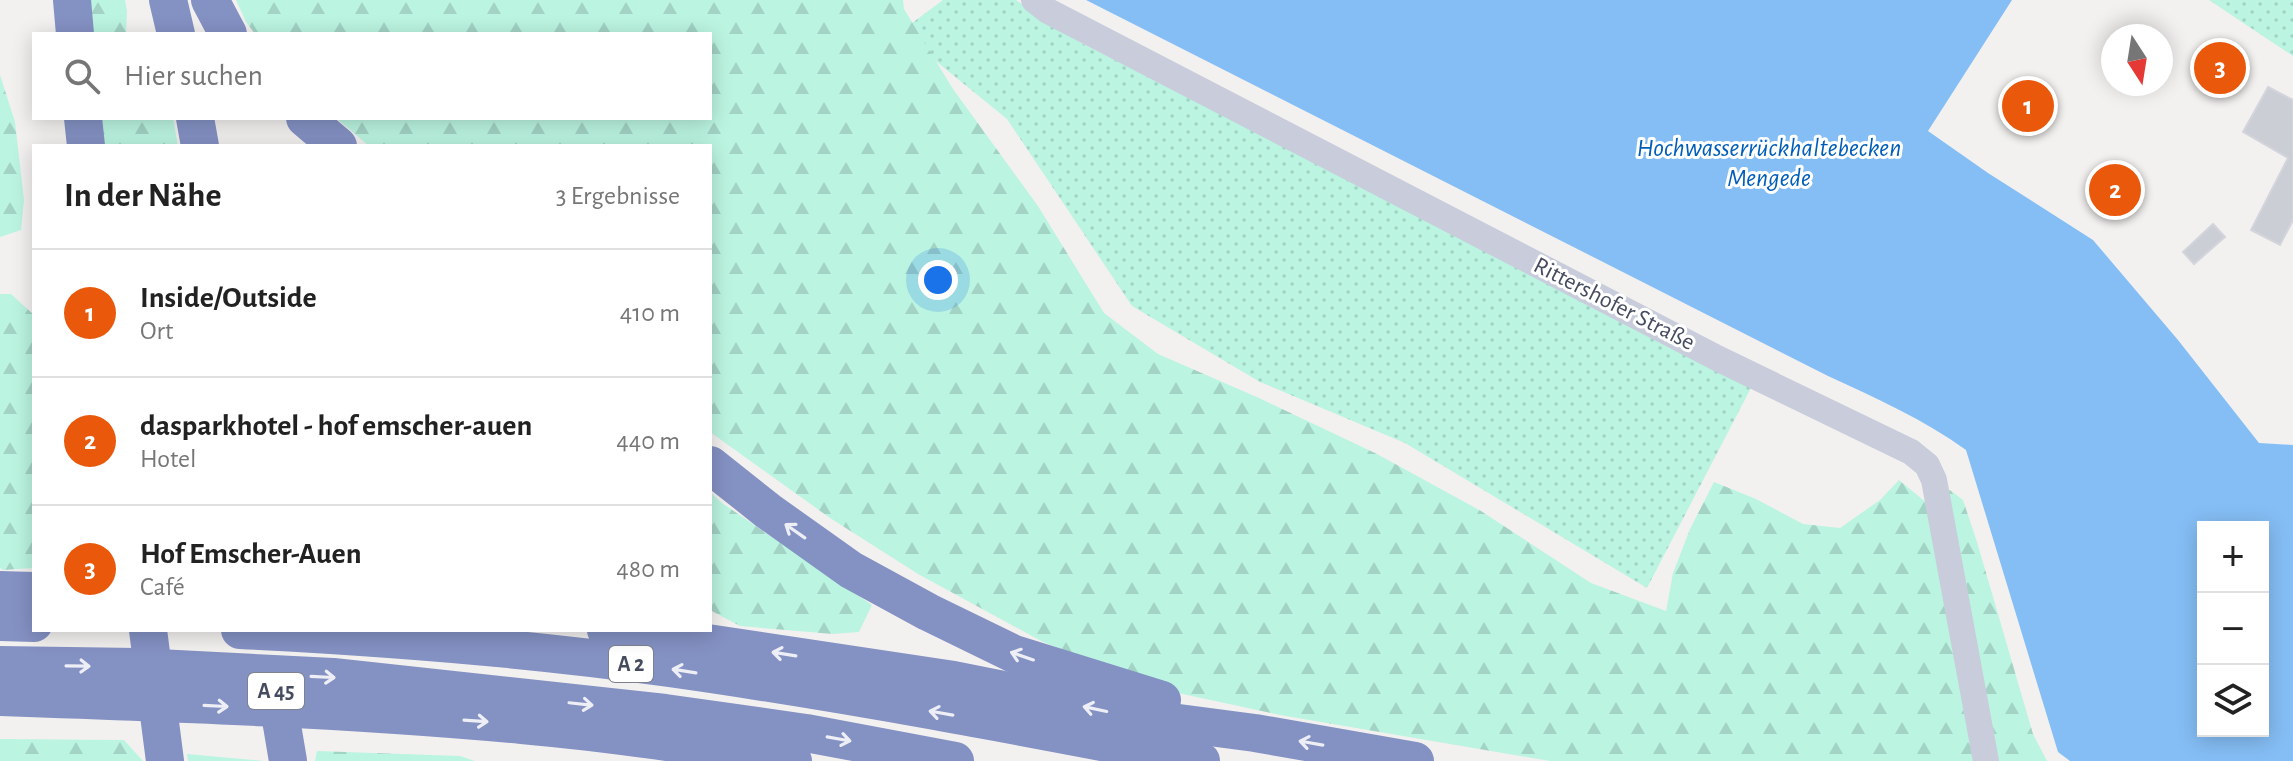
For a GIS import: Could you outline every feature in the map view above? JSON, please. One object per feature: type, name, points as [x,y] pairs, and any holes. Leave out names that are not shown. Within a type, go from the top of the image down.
[{"type":"highway","points":[[72,0],[75,32]]},
{"type":"highway","points":[[168,0],[176,32]]},
{"type":"highway","points":[[210,0],[227,32]]},
{"type":"highway","points":[[83,120],[86,144]]},
{"type":"highway","points":[[195,120],[200,144]]},
{"type":"highway","points":[[307,120],[336,144]]},
{"type":"highway","points":[[712,467],[851,570],[942,619],[1014,654],[1211,715],[1255,733]]},
{"type":"highway","points":[[0,590],[32,591]]},
{"type":"highway","points":[[0,622],[32,623]]},
{"type":"highway","points":[[148,632],[165,753]]},
{"type":"highway","name":"A 45","points":[[267,632],[287,756]]},
{"type":"highway","name":"A 2","points":[[277,632],[486,647],[668,668],[810,690],[1201,761]]},
{"type":"highway","points":[[623,632],[954,680],[1141,718],[1255,733],[1415,761]]},
{"type":"highway","name":"A 2","points":[[0,665],[138,667],[333,677],[665,713],[806,733],[955,761]]},
{"type":"highway","points":[[0,697],[364,713],[523,725],[793,761]]},
{"type":"highway","points":[[0,714],[138,702]]},
{"type":"street","name":"Rittershofer Straße","points":[[1034,0],[1076,26],[1691,345],[1911,452],[1927,465],[1934,480],[1986,761]]},
{"type":"green space","points":[[89,0],[125,0],[126,32],[92,32]]},
{"type":"green space","points":[[236,0],[903,0],[904,9],[953,89],[1038,206],[1104,313],[1158,354],[1377,454],[1481,511],[1591,583],[1666,611],[1673,573],[1690,529],[1714,482],[1756,499],[1803,524],[1840,528],[1880,500],[1899,480],[1928,504],[1940,501],[1950,490],[1963,500],[2033,734],[2047,761],[1550,761],[1280,715],[1164,690],[1043,642],[918,574],[830,518],[712,433],[712,144],[367,144],[338,120],[712,120],[712,32],[254,32]]},
{"type":"green space","points":[[943,0],[1016,0],[1081,43],[1753,384],[1647,588],[1405,443],[1260,382],[1132,306],[1007,119],[900,32]]},
{"type":"green space","points":[[2209,0],[2293,0],[2293,56]]},
{"type":"green space","points":[[0,75],[15,122],[24,200],[21,230],[0,237]]},
{"type":"green space","points":[[100,120],[173,120],[178,144],[103,144]]},
{"type":"green space","points":[[0,294],[11,294],[32,313],[32,568],[0,568]]},
{"type":"green space","points":[[712,494],[872,605],[859,632],[833,634],[740,626],[712,611]]},
{"type":"green space","points":[[0,739],[124,740],[143,761],[0,761]]},
{"type":"green space","points":[[317,751],[460,756],[475,761],[315,761]]},
{"type":"green space","points":[[187,754],[265,761],[188,761]]},
{"type":"water","name":"Hochwasserrückhaltebecken Mengede","points":[[1086,0],[2012,0],[1928,131],[2093,240],[2178,340],[2259,443],[2293,445],[2293,761],[2070,761],[2058,752],[1966,450],[1881,401]]},
{"type":"building","points":[[2214,44],[2244,63],[2224,94],[2194,75]]},
{"type":"building","points":[[2268,87],[2293,100],[2293,220],[2280,245],[2251,230],[2288,158],[2243,132]]},
{"type":"building","points":[[2213,224],[2225,237],[2194,264],[2183,252]]},
{"type":"place","name":"Hof Emscher-Auen","points":[[2220,68]]},
{"type":"place","name":"Inside/Outside","points":[[2028,106]]},
{"type":"place","name":"dasparkhotel - hof emscher-auen","points":[[2115,190]]}]
